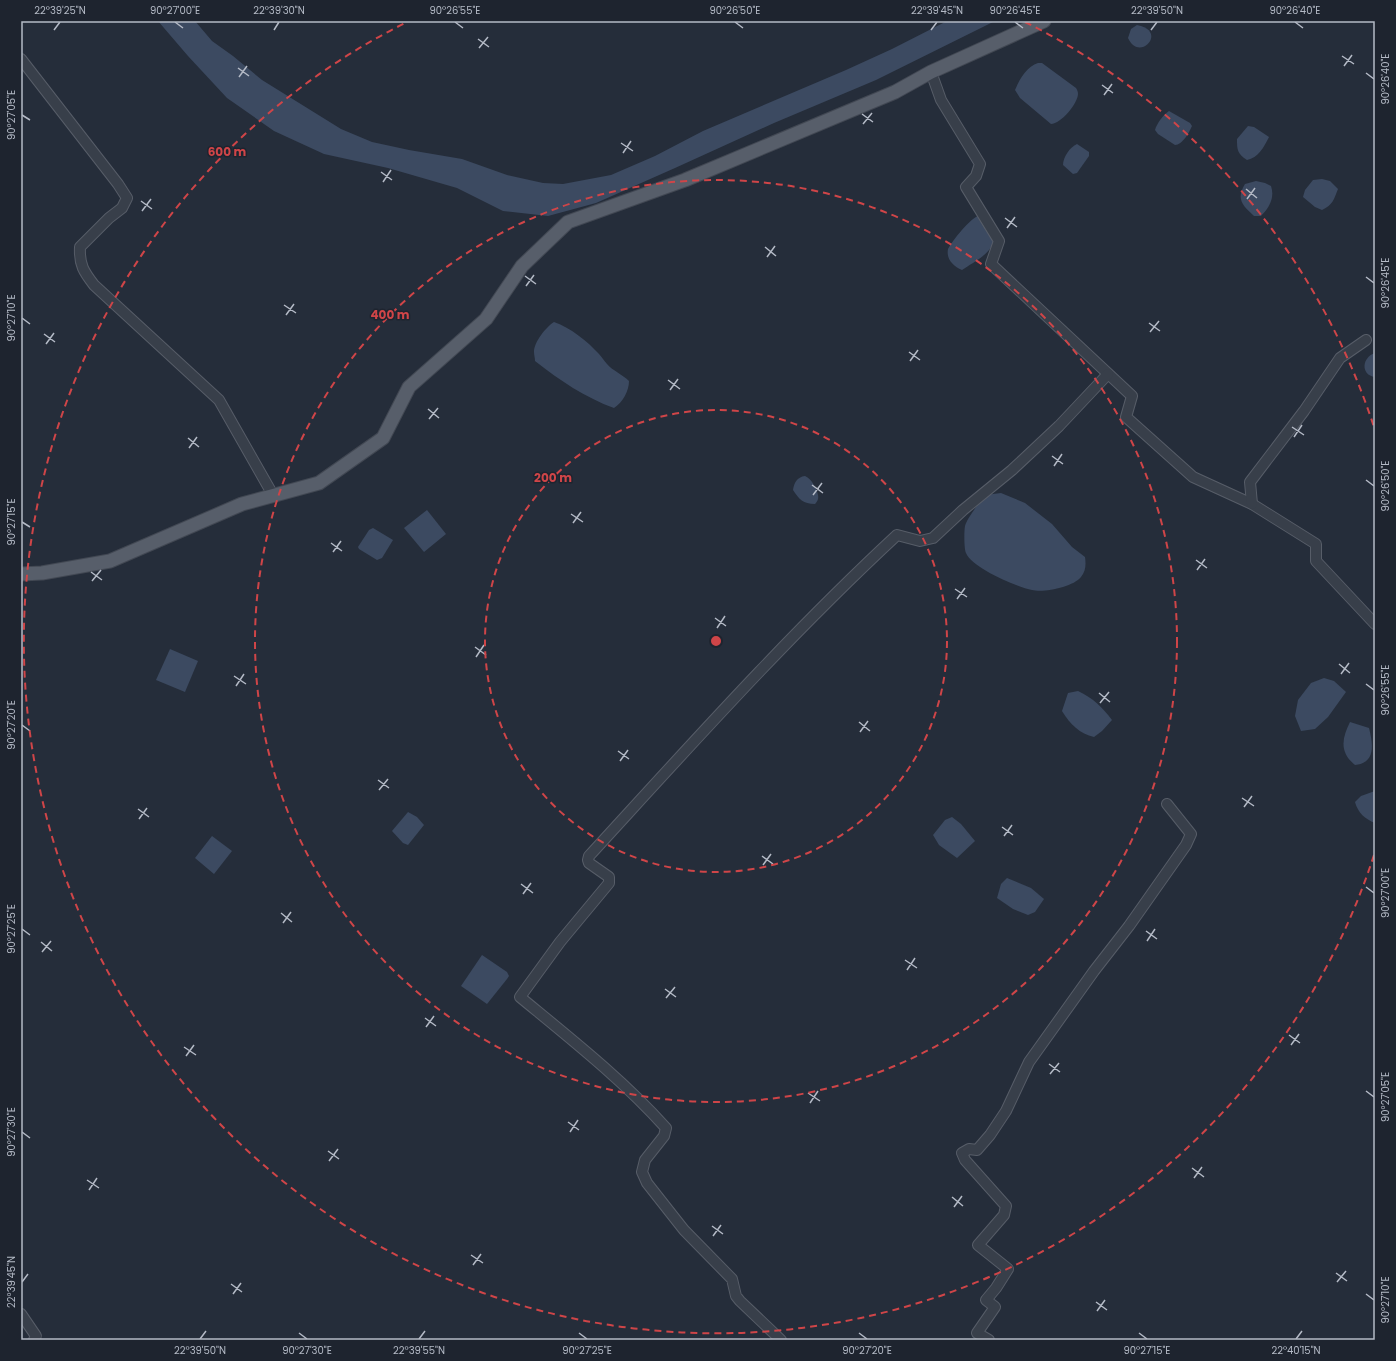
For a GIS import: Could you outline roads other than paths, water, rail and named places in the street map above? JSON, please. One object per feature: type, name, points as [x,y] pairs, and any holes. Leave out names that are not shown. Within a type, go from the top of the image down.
[{"type":"main road","points":[[21,574],[42,572],[110,560],[242,504],[319,483],[383,438],[409,387],[486,319],[522,266],[568,222],[685,180],[895,92],[931,72],[1044,21]]},
{"type":"street","points":[[21,59],[118,184],[127,198],[122,208],[109,218],[80,248],[79,256],[82,269],[94,285],[219,400],[273,495]]},
{"type":"street","points":[[931,72],[940,100],[980,164],[976,176],[966,187],[999,241],[991,264],[1132,396],[1126,417],[1193,477],[1252,504],[1316,544],[1316,561],[1375,624]]},
{"type":"street","points":[[1252,504],[1250,482],[1254,476],[1304,411],[1340,358],[1366,340]]},
{"type":"street","points":[[782,1340],[740,1301],[736,1296],[732,1279],[684,1230],[647,1183],[642,1172],[645,1160],[664,1136],[666,1128],[590,1054],[520,997],[560,942],[609,883],[609,877],[590,863],[588,860],[589,856],[750,682],[860,570],[897,535],[920,541],[933,538],[963,510],[1012,470],[1059,426],[1108,374]]},
{"type":"street","points":[[989,1340],[977,1333],[995,1307],[986,1300],[996,1288],[1008,1269],[978,1245],[1004,1215],[1006,1206],[965,1160],[962,1153],[969,1149],[977,1150],[990,1135],[1006,1111],[1029,1062],[1094,971],[1129,926],[1186,845],[1191,834],[1167,804]]},
{"type":"street","points":[[21,1314],[36,1336],[34,1340]]},
{"type":"water","points":[[158,21],[195,21],[212,41],[262,80],[341,129],[372,142],[462,159],[507,175],[543,183],[563,184],[611,175],[655,156],[703,131],[892,49],[947,21],[995,21],[876,80],[774,123],[596,203],[548,216],[503,211],[457,188],[388,168],[324,154],[274,131],[227,98]]},
{"type":"water","points":[[1137,25],[1146,28],[1151,33],[1149,43],[1144,46],[1139,47],[1133,45],[1128,38],[1131,29]]},
{"type":"water","points":[[1038,63],[1042,63],[1078,91],[1075,102],[1064,117],[1051,124],[1020,98],[1015,90],[1027,70]]},
{"type":"water","points":[[1169,111],[1190,123],[1192,126],[1185,138],[1180,143],[1175,145],[1158,134],[1155,130],[1160,119]]},
{"type":"water","points":[[1248,126],[1254,127],[1269,137],[1263,148],[1254,157],[1247,160],[1241,156],[1238,151],[1237,139]]},
{"type":"water","points":[[1077,144],[1089,152],[1089,156],[1077,173],[1073,174],[1063,165],[1063,162],[1067,153]]},
{"type":"water","points":[[1322,179],[1330,181],[1338,189],[1331,204],[1322,210],[1315,207],[1303,197],[1305,190],[1313,180]]},
{"type":"water","points":[[1256,181],[1271,186],[1272,190],[1272,199],[1261,216],[1254,216],[1246,208],[1241,198],[1242,189],[1245,184]]},
{"type":"water","points":[[980,215],[994,239],[993,244],[986,253],[962,270],[949,259],[948,249],[971,220]]},
{"type":"water","points":[[554,322],[573,331],[589,344],[609,366],[629,381],[625,396],[614,408],[573,388],[535,361],[534,352],[538,339]]},
{"type":"water","points":[[1375,353],[1375,377],[1370,376],[1367,373],[1364,366],[1367,358]]},
{"type":"water","points":[[805,476],[815,487],[818,499],[815,504],[807,503],[802,500],[793,490],[796,481]]},
{"type":"water","points":[[1001,493],[1025,503],[1052,524],[1072,547],[1085,557],[1086,562],[1084,572],[1077,581],[1051,590],[1032,590],[1016,585],[986,571],[970,559],[965,548],[964,532],[966,523],[985,495]]},
{"type":"water","points":[[427,510],[446,534],[424,552],[404,528]]},
{"type":"water","points":[[373,528],[393,540],[382,558],[377,560],[358,547],[369,530]]},
{"type":"water","points":[[170,649],[198,661],[185,692],[156,680]]},
{"type":"water","points":[[1324,678],[1334,681],[1346,692],[1328,717],[1315,729],[1301,731],[1295,716],[1298,700],[1311,683]]},
{"type":"water","points":[[1078,691],[1097,703],[1112,720],[1094,737],[1084,734],[1076,728],[1062,711],[1068,693]]},
{"type":"water","points":[[1350,722],[1369,728],[1372,746],[1370,757],[1367,761],[1355,765],[1346,755],[1344,750],[1345,734]]},
{"type":"water","points":[[1375,791],[1375,823],[1362,815],[1355,802],[1361,796]]},
{"type":"water","points":[[408,812],[417,817],[424,825],[408,845],[403,843],[392,831]]},
{"type":"water","points":[[952,817],[961,824],[975,841],[957,858],[939,845],[933,835],[945,820]]},
{"type":"water","points":[[212,836],[232,851],[214,874],[195,858]]},
{"type":"water","points":[[1007,878],[1031,888],[1044,899],[1035,912],[1028,915],[1013,909],[997,898],[1001,884]]},
{"type":"water","points":[[482,955],[507,972],[509,976],[487,1004],[461,986]]}]
